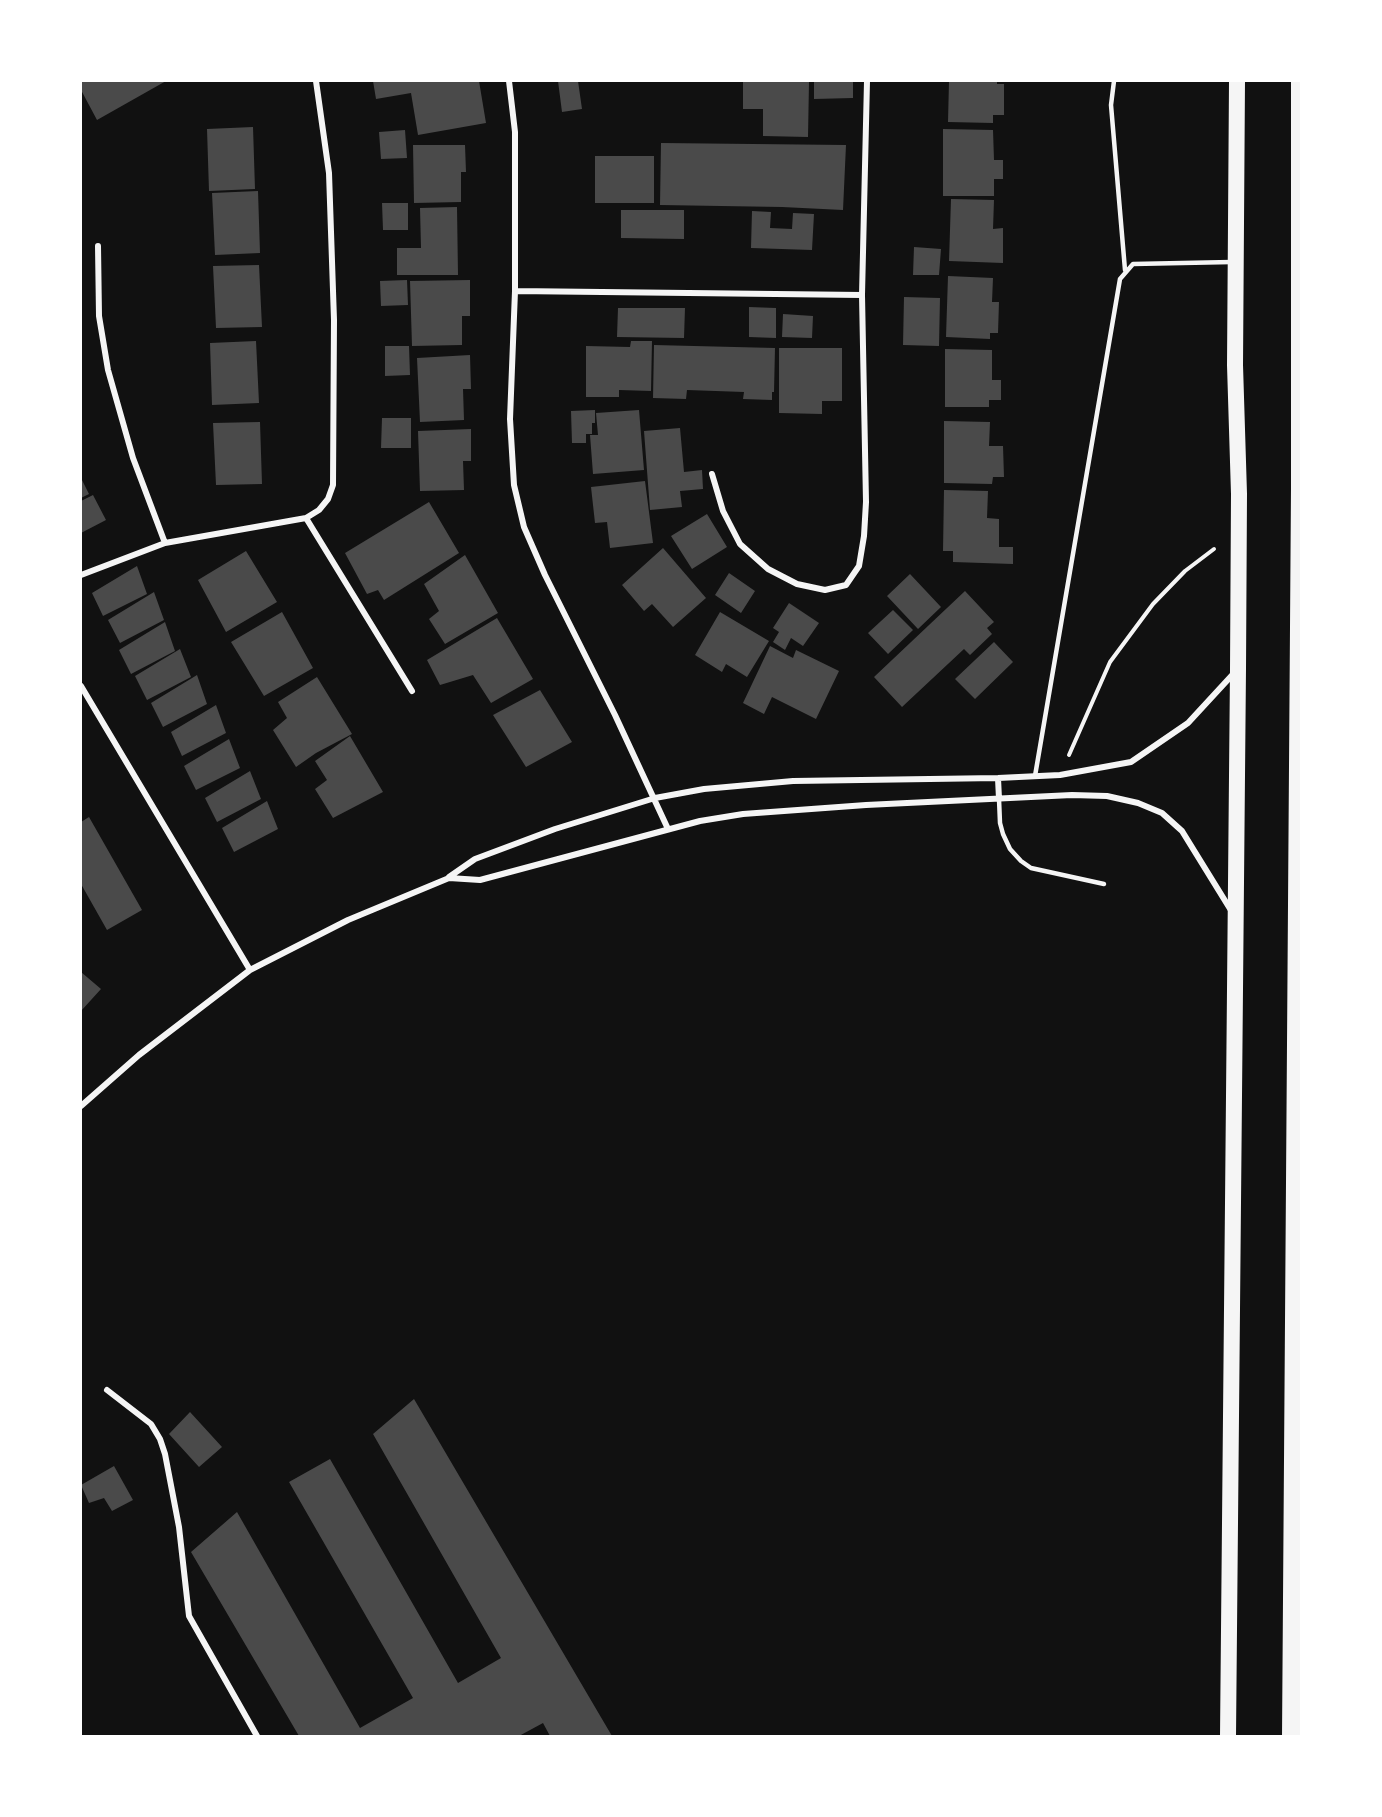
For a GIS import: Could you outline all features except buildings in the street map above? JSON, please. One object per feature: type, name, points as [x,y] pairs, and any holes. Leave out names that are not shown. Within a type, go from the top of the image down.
[{"type":"highway","points":[[1228,1736],[1237,920],[1239,494],[1235,262],[1237,81]]},
{"type":"highway","points":[[1291,1736],[1300,488],[1300,81]]},
{"type":"street","points":[[81,575],[165,543],[306,518],[319,510],[328,499],[333,485],[334,320],[328,173],[316,81]]},
{"type":"street","points":[[509,81],[515,132],[515,291],[510,419],[514,485],[524,526],[545,575],[669,829]]},
{"type":"street","points":[[712,474],[723,511],[740,544],[768,569],[797,584],[825,590],[846,585],[859,566],[866,502],[862,296],[867,81]]},
{"type":"street","points":[[98,246],[99,316],[108,370],[134,458],[165,543]]},
{"type":"street","points":[[515,291],[862,296]]},
{"type":"street","points":[[306,518],[412,691]]},
{"type":"street","points":[[81,1106],[139,1055],[250,970],[348,920],[449,878],[475,859],[555,829],[655,798],[704,789],[782,782],[1060,775],[1131,762],[1188,723],[1238,669]]},
{"type":"street","points":[[81,686],[250,970]]},
{"type":"street","points":[[998,778],[999,799]]},
{"type":"street","points":[[449,878],[480,880],[700,821],[743,814],[1072,795],[1107,796],[1138,803],[1162,813],[1182,831],[1237,920]]},
{"type":"street","points":[[107,1390],[151,1424],[160,1439],[179,1527],[189,1616],[257,1736]]},
{"type":"lane","points":[[1114,81],[1111,105],[1125,270]]},
{"type":"lane","points":[[1035,776],[1120,279],[1125,270],[1133,264],[1235,262]]},
{"type":"lane","points":[[999,799],[1003,834],[1015,856],[1021,861],[1031,868],[1104,884]]},
{"type":"path","points":[[1060,775],[1110,662],[1153,604],[1185,571],[1224,544]]}]
